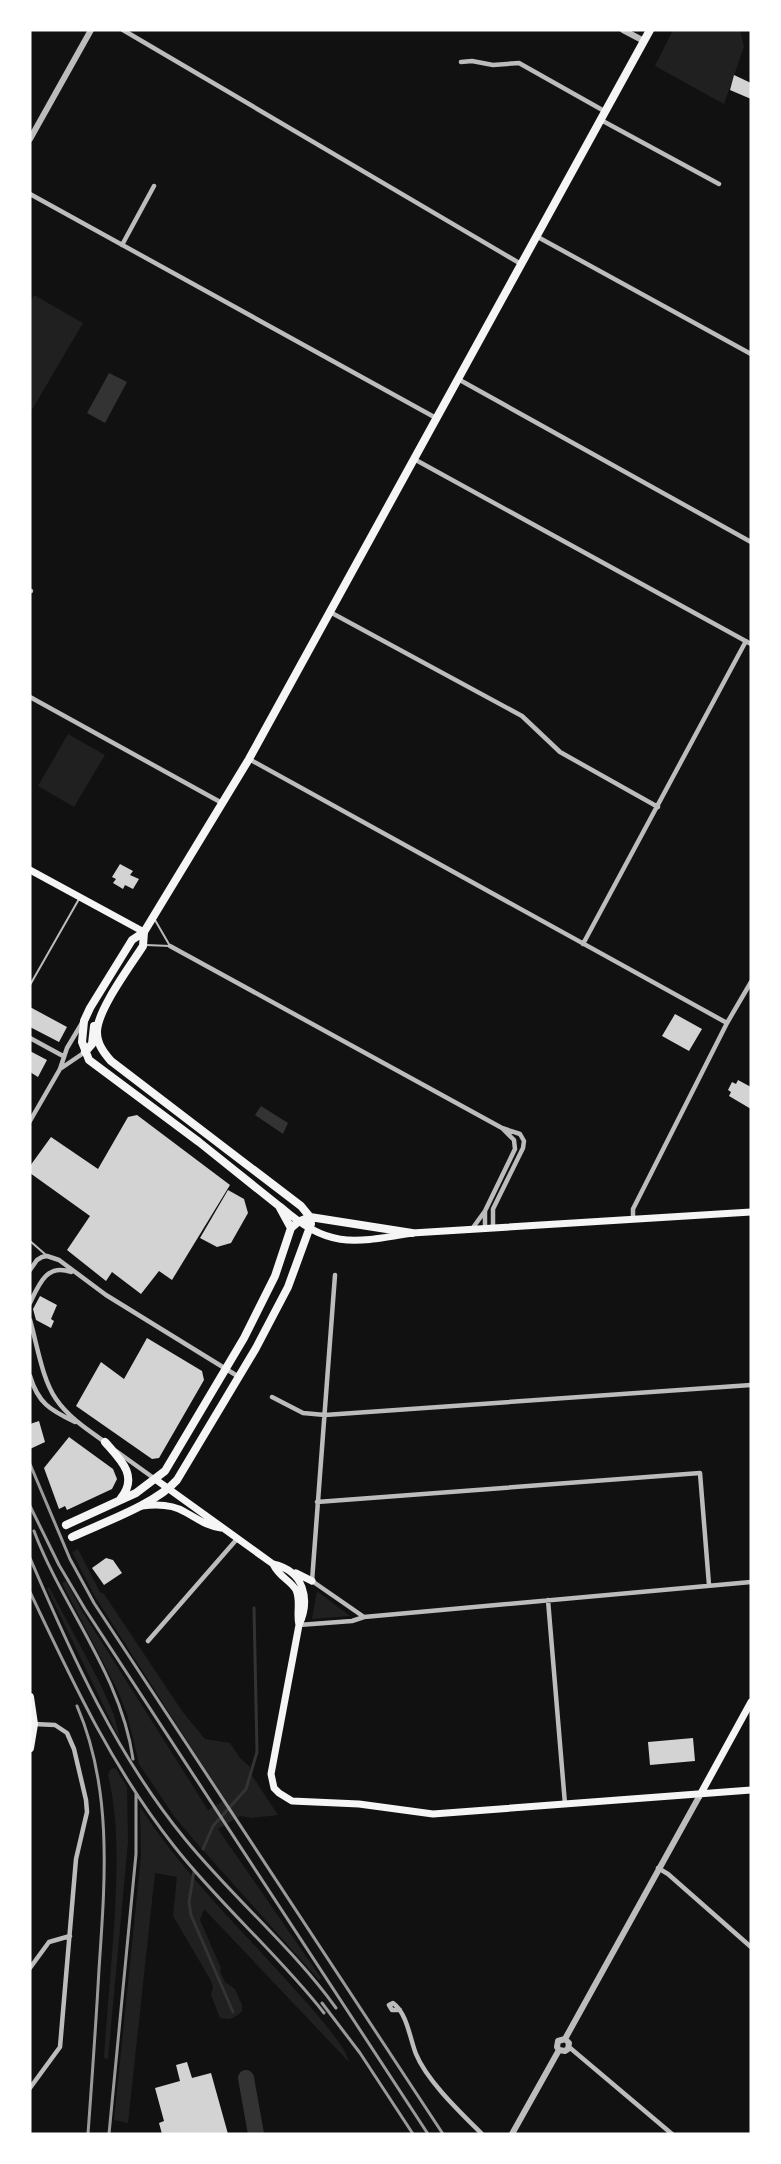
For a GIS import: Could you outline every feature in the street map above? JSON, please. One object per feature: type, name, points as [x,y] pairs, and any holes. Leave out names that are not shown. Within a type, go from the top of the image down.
[{"type":"main road","points":[[650,30],[249,759],[144,932],[132,940],[90,1008],[84,1021],[82,1042],[89,1060],[199,1142],[298,1222],[310,1230],[341,1240],[358,1241],[412,1233],[751,1212]]},
{"type":"main road","points":[[30,870],[144,932]]},
{"type":"main road","points":[[85,1052],[92,1044],[96,1018],[143,946],[144,932]]},
{"type":"main road","points":[[105,1007],[97,1034],[101,1048],[111,1061],[301,1206],[327,1219]]},
{"type":"main road","points":[[279,1206],[291,1228]]},
{"type":"main road","points":[[72,1537],[169,1488],[180,1476],[275,1316],[295,1272],[310,1230],[310,1217],[301,1206]]},
{"type":"main road","points":[[66,1525],[140,1491],[168,1467],[225,1369],[275,1276],[291,1228],[298,1222],[310,1217],[412,1233]]},
{"type":"main road","points":[[105,1442],[118,1457],[129,1477],[128,1488],[118,1502]]},
{"type":"main road","points":[[155,1479],[273,1564],[282,1566],[290,1572],[298,1579],[305,1593],[304,1615],[299,1626],[271,1774],[274,1788],[285,1798],[300,1802],[346,1803],[433,1814],[751,1790]]},
{"type":"main road","points":[[135,1507],[170,1506],[184,1511],[203,1524],[224,1528]]},
{"type":"main road","points":[[273,1564],[298,1595],[296,1617],[299,1626]]},
{"type":"main road","points":[[290,1572],[312,1581]]},
{"type":"main road","points":[[30,1697],[34,1724],[30,1748]]},
{"type":"main road","points":[[700,1794],[751,1702]]},
{"type":"street","points":[[30,139],[92,30]]},
{"type":"street","points":[[123,30],[521,264]]},
{"type":"street","points":[[623,30],[644,41]]},
{"type":"street","points":[[461,62],[472,61],[493,65],[519,63],[606,112]]},
{"type":"street","points":[[601,120],[719,184]]},
{"type":"street","points":[[122,245],[154,186]]},
{"type":"street","points":[[30,194],[436,418]]},
{"type":"street","points":[[536,236],[751,354]]},
{"type":"street","points":[[458,380],[751,542]]},
{"type":"street","points":[[414,459],[749,643],[583,944]]},
{"type":"street","points":[[330,612],[522,716],[560,752],[658,807]]},
{"type":"street","points":[[30,697],[223,804]]},
{"type":"street","points":[[249,759],[727,1023]]},
{"type":"street","points":[[170,946],[502,1128],[520,1134],[524,1145],[493,1209],[489,1229]]},
{"type":"street","points":[[633,1218],[633,1209],[727,1023],[751,982]]},
{"type":"street","points":[[30,1121],[60,1069],[63,1056],[84,1021]]},
{"type":"street","points":[[30,1038],[63,1056]]},
{"type":"street","points":[[60,1069],[85,1052]]},
{"type":"street","points":[[471,1230],[485,1211],[515,1149],[514,1140],[502,1128]]},
{"type":"street","points":[[485,1211],[489,1229]]},
{"type":"street","points":[[30,1270],[37,1260],[47,1256],[59,1260],[106,1295],[239,1377]]},
{"type":"street","points":[[30,1303],[44,1278],[52,1270],[62,1269],[76,1274]]},
{"type":"street","points":[[335,1275],[312,1581],[364,1617]]},
{"type":"street","points":[[30,1320],[51,1392],[60,1405],[80,1424],[155,1479]]},
{"type":"street","points":[[30,1376],[42,1402],[55,1412],[80,1424]]},
{"type":"street","points":[[272,1396],[303,1413],[325,1415],[751,1385]]},
{"type":"street","points":[[317,1502],[699,1473],[709,1585]]},
{"type":"street","points":[[148,1641],[237,1539]]},
{"type":"street","points":[[299,1626],[352,1621],[364,1617],[751,1581]]},
{"type":"street","points":[[548,1600],[565,1804]]},
{"type":"street","points":[[31,2084],[60,2047],[76,1859],[87,1812],[74,1749],[67,1733],[55,1725],[34,1724]]},
{"type":"street","points":[[512,2134],[559,2050],[558,2041],[565,2039],[700,1794]]},
{"type":"street","points":[[658,1868],[668,1874],[751,1947]]},
{"type":"street","points":[[30,1968],[49,1942],[70,1936]]},
{"type":"street","points":[[400,2010],[423,2069],[482,2134]]},
{"type":"street","points":[[565,2039],[569,2047],[672,2134]]},
{"type":"street","points":[[559,2050],[565,2051],[569,2047]]},
{"type":"lane","points":[[30,985],[80,897]]},
{"type":"lane","points":[[154,916],[170,946]]},
{"type":"lane","points":[[143,946],[170,946]]},
{"type":"lane","points":[[30,1241],[47,1256]]},
{"type":"shaded area","points":[[673,30],[740,30],[744,47],[724,104],[655,66]]},
{"type":"shaded area","points":[[34,295],[83,323],[30,413],[30,298],[32,299]]},
{"type":"shaded area","points":[[109,373],[127,382],[105,423],[87,413]]},
{"type":"shaded area","points":[[68,734],[105,755],[74,807],[38,786]]},
{"type":"shaded area","points":[[261,1106],[288,1123],[283,1134],[255,1115]]},
{"type":"shaded area","points":[[78,1549],[100,1592],[104,1594],[182,1711],[205,1739],[230,1743],[240,1758],[250,1767],[251,1774],[278,1815],[252,1818],[240,1816],[218,1829],[321,1978],[319,1980],[174,1816],[139,1764],[127,1714],[118,1691],[62,1583],[66,1581],[82,1611],[208,1810],[225,1800],[94,1595],[72,1552]]},
{"type":"shaded area","points":[[49,1587],[100,1683],[114,1715],[120,1740],[47,1588]]},
{"type":"shaded area","points":[[317,1591],[350,1616],[312,1619]]},
{"type":"shaded area","points":[[113,1768],[116,1769],[127,1787],[128,1842],[108,2059],[104,2058],[116,1878],[116,1826],[108,1775]]},
{"type":"shaded area","points":[[140,1807],[195,1880],[327,2026],[349,2062],[204,1909],[200,1920],[221,1968],[220,1971],[225,1982],[235,1989],[242,2005],[242,2011],[238,2015],[230,2019],[220,2018],[211,1995],[213,1987],[210,1979],[173,1916],[177,1877],[155,1873],[128,2123],[114,2120],[141,1856]]},
{"type":"building","points":[[734,75],[751,83],[751,99],[730,90]]},
{"type":"building","points":[[120,864],[133,871],[130,875],[139,879],[133,889],[125,885],[123,889],[113,883],[116,879],[112,877]]},
{"type":"building","points":[[30,1007],[67,1027],[59,1042],[30,1027]]},
{"type":"building","points":[[675,1014],[702,1029],[689,1051],[662,1036]]},
{"type":"building","points":[[30,1051],[47,1060],[38,1077],[30,1072]]},
{"type":"building","points":[[738,1080],[751,1087],[751,1109],[729,1096],[731,1092],[728,1090],[732,1082],[736,1084]]},
{"type":"building","points":[[137,1115],[230,1185],[172,1280],[159,1271],[141,1294],[112,1272],[106,1281],[67,1250],[90,1216],[30,1173],[30,1166],[51,1137],[98,1169],[128,1117]]},
{"type":"building","points":[[228,1190],[244,1199],[248,1213],[231,1243],[217,1247],[200,1238]]},
{"type":"building","points":[[40,1296],[57,1305],[51,1319],[54,1321],[51,1328],[36,1320],[33,1309]]},
{"type":"building","points":[[147,1338],[202,1371],[204,1380],[159,1458],[152,1459],[76,1406],[101,1362],[124,1379]]},
{"type":"building","points":[[39,1421],[45,1442],[30,1449],[30,1424]]},
{"type":"building","points":[[69,1437],[113,1469],[117,1479],[112,1489],[67,1510],[65,1506],[59,1509],[44,1468]]},
{"type":"building","points":[[106,1558],[113,1560],[122,1573],[104,1585],[92,1568]]},
{"type":"building","points":[[693,1738],[695,1761],[650,1765],[648,1742]]},
{"type":"building","points":[[187,2062],[192,2078],[211,2073],[228,2134],[162,2134],[159,2123],[164,2121],[155,2088],[180,2081],[176,2065]]},
{"type":"waterway","points":[[203,1849],[213,1826],[246,1789],[257,1752],[254,1608]]},
{"type":"waterway","points":[[194,1871],[189,1902],[191,1915],[233,2012]]},
{"type":"waterway","points":[[246,2078],[256,2134]]},
{"type":"railway","points":[[30,1464],[70,1559],[94,1603],[443,2134]]},
{"type":"railway","points":[[30,1506],[59,1565],[85,1609],[428,2134]]},
{"type":"railway","points":[[34,1531],[117,1699],[133,1759]]},
{"type":"railway","points":[[30,1558],[62,1632],[98,1704],[138,1774],[203,1861],[301,1964],[336,2008]]},
{"type":"railway","points":[[30,1592],[95,1724],[152,1817],[192,1868],[288,1970],[324,2013]]},
{"type":"railway","points":[[77,1706],[89,1738],[96,1770],[104,1836],[103,1902],[88,2134]]},
{"type":"railway","points":[[109,2134],[136,1854],[136,1794]]},
{"type":"railway","points":[[322,2003],[360,2053],[413,2134]]}]
